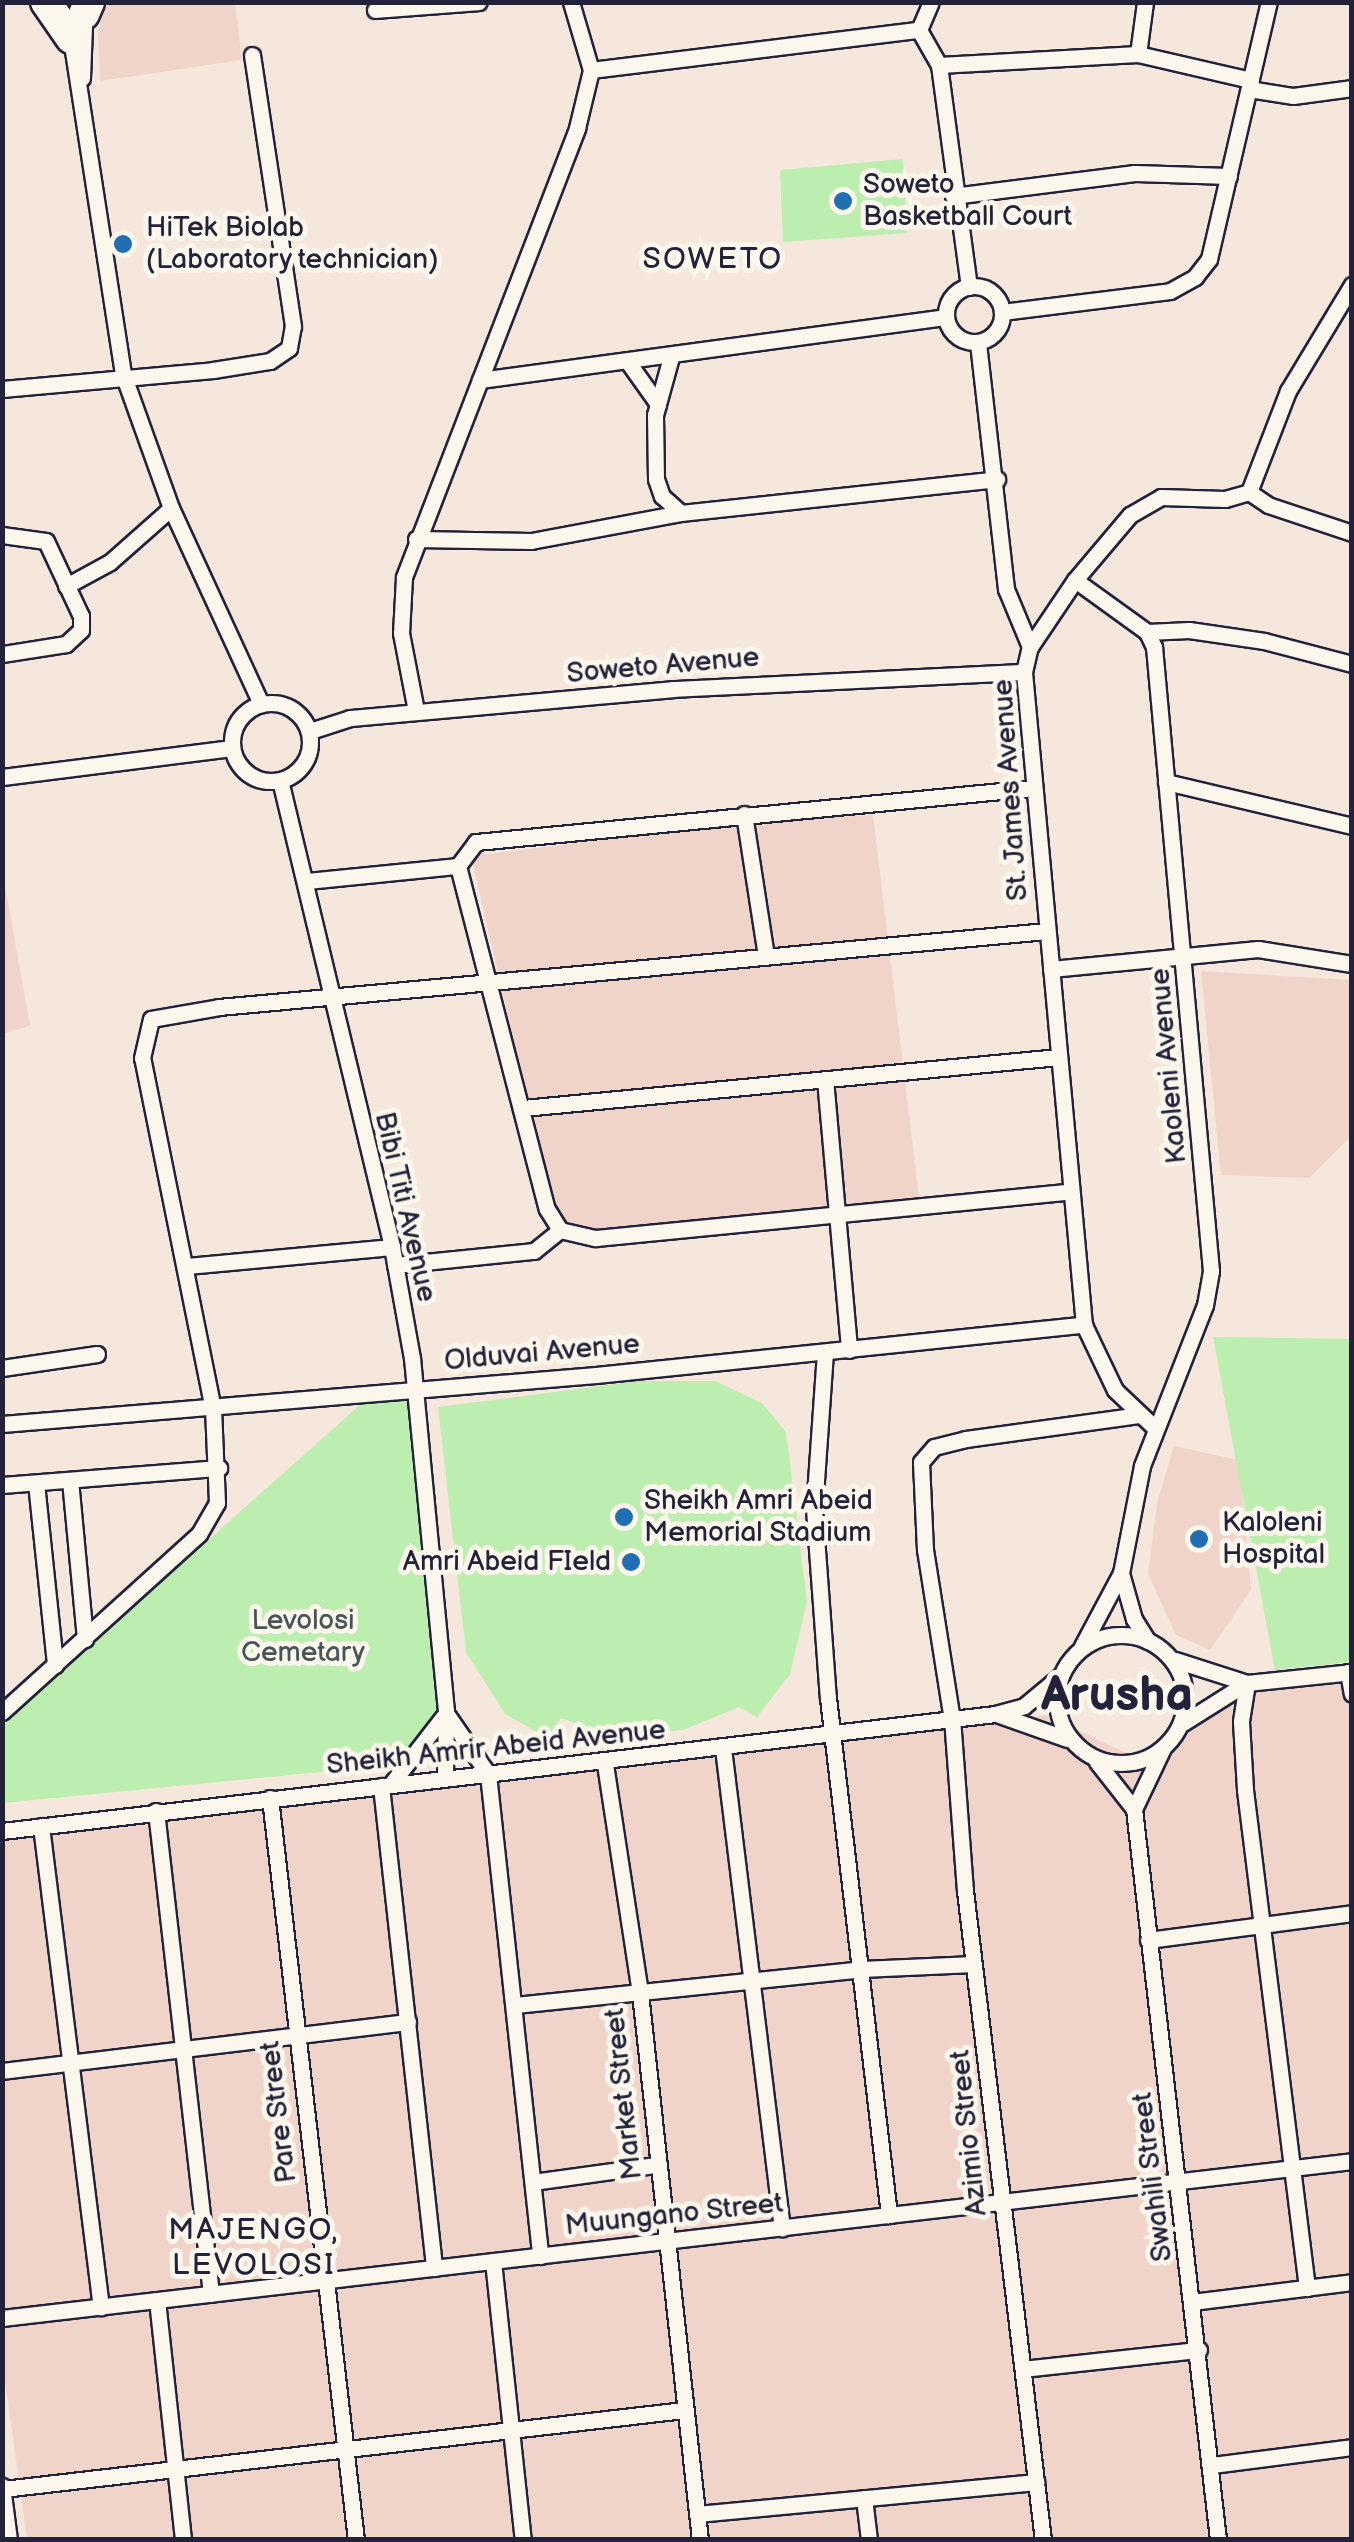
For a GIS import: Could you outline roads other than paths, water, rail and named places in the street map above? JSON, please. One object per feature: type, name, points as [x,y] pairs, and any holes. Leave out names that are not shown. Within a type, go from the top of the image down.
[{"type":"highway","points":[[46,2],[82,19]]},
{"type":"street","points":[[375,10],[479,2]]},
{"type":"street","points":[[416,712],[407,676],[400,602],[416,539],[542,228],[591,70],[571,2]]},
{"type":"street","points":[[919,30],[931,2]]},
{"type":"street","points":[[1138,54],[1145,2]]},
{"type":"street","points":[[1002,312],[1170,292],[1195,277],[1209,260],[1269,2]]},
{"type":"street","points":[[82,19],[81,92],[123,374],[171,508],[260,704]]},
{"type":"street","points":[[591,70],[919,30]]},
{"type":"street","points":[[919,30],[938,66],[953,196],[970,286]]},
{"type":"street","points":[[938,66],[1138,54],[1293,96],[1352,88]]},
{"type":"street","points":[[2,389],[270,361],[289,348],[292,326],[252,56]]},
{"type":"street","points":[[953,196],[1135,173],[1229,176]]},
{"type":"street","points":[[1352,285],[1288,391],[1249,492],[1268,505],[1352,533]]},
{"type":"street","points":[[970,286],[992,292],[1002,312],[994,334],[978,343],[960,340],[945,318],[950,299],[970,286]]},
{"type":"street","points":[[480,380],[945,318]]},
{"type":"street","points":[[978,343],[997,479],[1006,590],[1030,647]]},
{"type":"street","points":[[671,357],[658,404],[656,480],[662,496],[681,513]]},
{"type":"street","points":[[628,362],[658,404]]},
{"type":"street","points":[[416,539],[531,540],[681,513],[997,479]]},
{"type":"street","name":"St. James Avenue","points":[[1155,1428],[1115,1390],[1084,1325],[1024,672],[1030,647],[1075,580],[1130,515],[1150,502],[1174,494],[1225,499],[1249,492]]},
{"type":"street","points":[[66,586],[110,562],[171,508]]},
{"type":"street","points":[[2,535],[46,541],[81,616],[75,638],[2,654]]},
{"type":"street","points":[[1075,580],[1147,632],[1189,630],[1264,641],[1352,664]]},
{"type":"street","name":"Kaoleni Avenue","points":[[1082,1646],[1122,1573],[1155,1428],[1205,1305],[1211,1271],[1184,954],[1147,632]]},
{"type":"street","name":"Soweto Avenue","points":[[310,732],[350,718],[783,681],[1024,672]]},
{"type":"street","points":[[260,704],[291,707],[310,732],[305,762],[280,780],[244,770],[232,748],[235,726],[260,704]]},
{"type":"street","points":[[2,777],[232,748]]},
{"type":"street","name":"Bibi Titi Avenue","points":[[280,780],[396,1265],[416,1388],[446,1712],[445,1778]]},
{"type":"street","points":[[1166,782],[1352,826]]},
{"type":"street","points":[[307,881],[458,866],[476,842],[1032,788]]},
{"type":"street","points":[[744,814],[766,956]]},
{"type":"street","points":[[458,866],[485,983],[523,1108],[547,1209],[560,1230],[596,1238],[1069,1192]]},
{"type":"street","points":[[3,1706],[86,1639],[199,1534],[216,1503],[218,1468],[212,1409],[187,1266],[152,1118],[144,1028],[157,1015],[1046,931]]},
{"type":"street","points":[[1051,970],[1258,949],[1352,964]]},
{"type":"street","points":[[523,1108],[1059,1056]]},
{"type":"street","points":[[825,1079],[849,1350]]},
{"type":"street","points":[[396,1265],[534,1251],[560,1230]]},
{"type":"street","points":[[187,1266],[392,1247]]},
{"type":"street","name":"Olduvai Avenue","points":[[2,1424],[212,1409],[1084,1325]]},
{"type":"street","points":[[825,1352],[814,1509],[833,1734],[888,2215]]},
{"type":"street","points":[[2,1368],[97,1354]]},
{"type":"street","name":"Azimio Street","points":[[1042,2540],[974,1964],[952,1720],[925,1550],[924,1456],[966,1439],[1138,1415]]},
{"type":"street","points":[[2,1485],[218,1468]]},
{"type":"street","points":[[70,1480],[86,1639]]},
{"type":"street","points":[[36,1482],[54,1665]]},
{"type":"street","name":"Kaoleni Avenue","points":[[1122,1573],[1134,1619],[1148,1640]]},
{"type":"street","points":[[995,1714],[1024,1706],[1060,1676],[1082,1646],[1107,1636],[1148,1640],[1195,1671],[1247,1683],[1350,1672],[1352,1694]]},
{"type":"street","points":[[1171,1658],[1185,1690],[1181,1724]]},
{"type":"street","points":[[1060,1676],[1057,1711],[1072,1742]]},
{"type":"street","points":[[1134,1809],[1163,1748],[1181,1724],[1247,1683]]},
{"type":"street","points":[[1247,1683],[1243,1770],[1307,2288]]},
{"type":"street","points":[[434,2268],[386,1785],[446,1712],[488,1774],[540,2256]]},
{"type":"street","points":[[995,1714],[1072,1742],[1122,1786],[1134,1809]]},
{"type":"street","name":"Sheikh Amrir Abeid Avenue","points":[[2,1831],[445,1778],[605,1764],[995,1714]]},
{"type":"street","points":[[724,1748],[782,2228]]},
{"type":"street","points":[[1086,1753],[1125,1764],[1163,1748]]},
{"type":"street","name":"Market Street","points":[[605,1764],[640,1993],[700,2540]]},
{"type":"street","name":"Pare Street","points":[[270,1798],[356,2540]]},
{"type":"street","name":"Swahili Street","points":[[1134,1809],[1180,2182],[1218,2540]]},
{"type":"street","points":[[156,1811],[179,2050],[210,2294]]},
{"type":"street","points":[[42,1826],[101,2307]]},
{"type":"street","points":[[1148,1940],[1352,1913]]},
{"type":"street","points":[[515,2005],[861,1969],[974,1964]]},
{"type":"street","points":[[2,2071],[408,2022]]},
{"type":"street","name":"Muungano Street","points":[[2,2318],[1352,2161]]},
{"type":"street","points":[[533,2182],[656,2165]]},
{"type":"street","points":[[493,2262],[523,2540]]},
{"type":"street","points":[[1192,2302],[1352,2282]]},
{"type":"street","points":[[157,2300],[183,2540]]},
{"type":"street","points":[[1023,2369],[1199,2350]]},
{"type":"street","points":[[9,2540],[3,2488],[684,2410]]},
{"type":"street","points":[[1212,2465],[1352,2447]]},
{"type":"street","points":[[697,2514],[1036,2482]]},
{"type":"street","points":[[864,2498],[869,2540]]},
{"type":"place","name":"Soweto Basketball Court","points":[[843,201]]},
{"type":"place","name":"HiTek Biolab (Laboratory technician)","points":[[123,244]]},
{"type":"place","name":"Sheikh Amri Abeid Memorial Stadium","points":[[624,1517]]},
{"type":"place","name":"Kaloleni Hospital","points":[[1199,1539]]},
{"type":"place","name":"Amri Abeid FIeld","points":[[631,1562]]},
{"type":"district","name":"SOWETO","points":[[713,259]]},
{"type":"district","name":"Arusha","points":[[1117,1696]]},
{"type":"district","name":"MAJENGO, LEVOLOSI","points":[[254,2247]]},
{"type":"park label","name":"Levolosi Cemetary","points":[[303,1637]]}]
